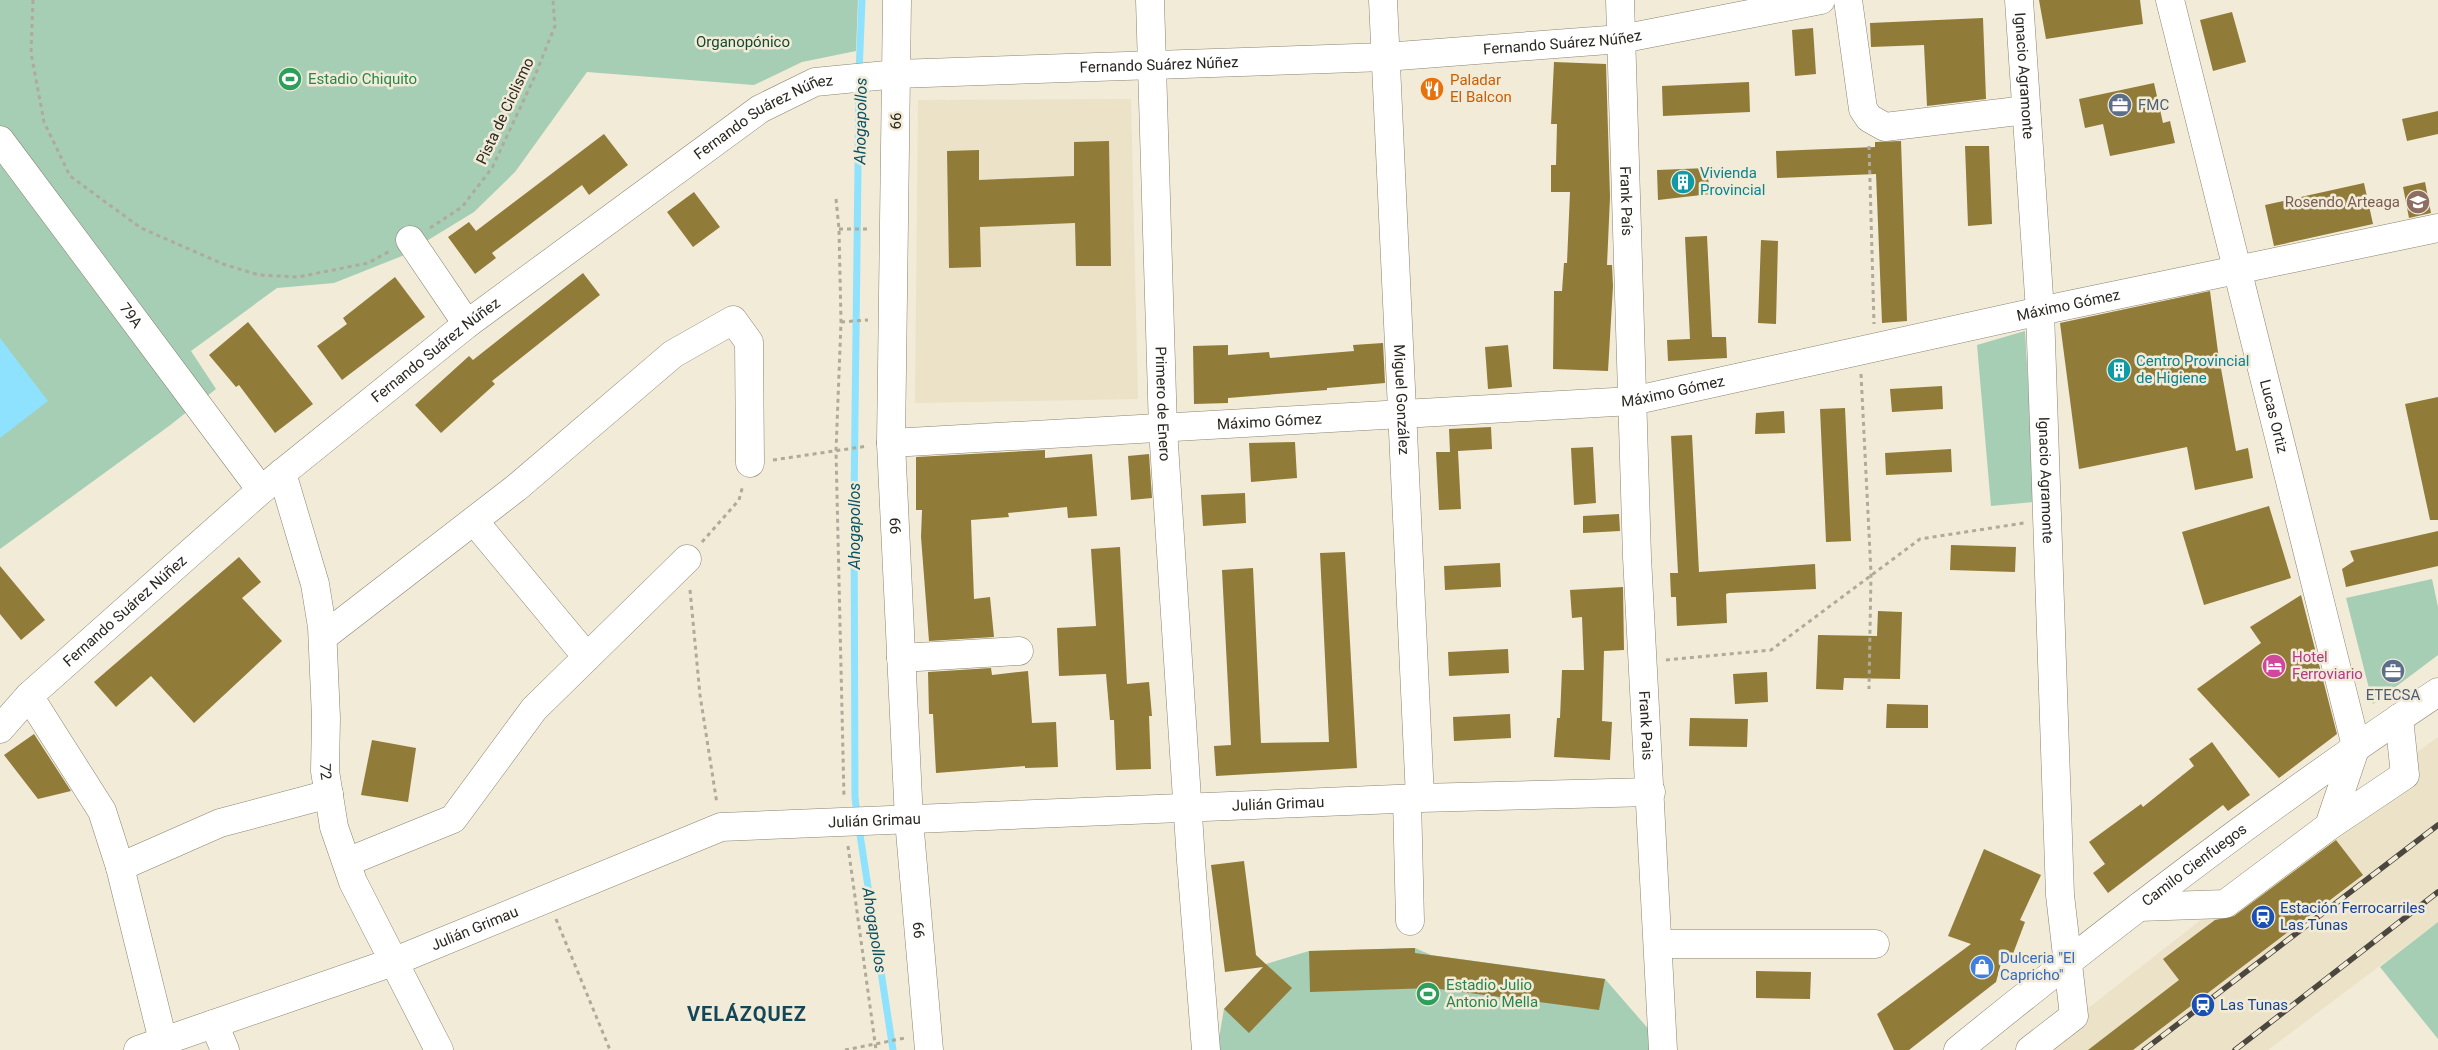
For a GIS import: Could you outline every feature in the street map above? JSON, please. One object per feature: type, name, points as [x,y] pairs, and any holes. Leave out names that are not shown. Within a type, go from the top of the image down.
[{"type":"street","name":"66","points":[[897,0],[897,74],[884,444],[901,658],[909,820],[929,1050]]},
{"type":"street","name":"Primero de Enero","points":[[1150,0],[1163,429],[1206,1050]]},
{"type":"street","name":"Miguel González","points":[[1382,0],[1402,414],[1414,799],[1410,921]]},
{"type":"street","name":"Frank País","points":[[1620,0],[1632,401]]},
{"type":"street","name":"Fernando Suárez Núñez","points":[[0,729],[28,696],[261,490],[467,324],[760,109],[815,82],[897,74],[1385,57],[1621,39],[1821,0]]},
{"type":"street","points":[[1848,0],[1863,108],[1869,118],[1885,127],[2026,110]]},
{"type":"street","name":"Ignacio Agramonte","points":[[2019,0],[2040,311],[2060,895],[2074,1016],[2030,1050]]},
{"type":"street","name":"Lucas Ortiz","points":[[2170,0],[2239,269],[2356,746]]},
{"type":"street","name":"79A","points":[[0,140],[261,490]]},
{"type":"street","name":"Máximo Gómez","points":[[884,444],[1632,401],[2040,311],[2438,228]]},
{"type":"street","points":[[410,240],[467,324]]},
{"type":"street","points":[[323,637],[516,488],[674,354],[733,320],[749,342],[750,463]]},
{"type":"street","name":"Frank Pais","points":[[1632,401],[1637,557],[1651,792],[1663,1050]]},
{"type":"street","name":"72","points":[[282,473],[315,584],[323,637],[326,718],[325,771],[334,827],[353,882],[439,1050]]},
{"type":"street","points":[[474,521],[587,657]]},
{"type":"street","points":[[347,862],[453,819],[534,709],[687,559]]},
{"type":"street","points":[[901,658],[1018,651]]},
{"type":"street","name":"Camilo Cienfuegos","points":[[1958,1050],[2069,960],[2139,907],[2356,746],[2438,692]]},
{"type":"street","points":[[28,696],[102,811],[120,867],[150,1046]]},
{"type":"street","points":[[2139,907],[2225,904],[2329,826],[2405,775],[2399,718]]},
{"type":"street","points":[[2329,826],[2356,746]]},
{"type":"street","name":"Julián Grimau","points":[[150,1046],[393,962],[721,827],[846,820],[909,820],[1414,799],[1651,792]]},
{"type":"street","points":[[120,867],[220,823],[329,794]]},
{"type":"street","points":[[1658,944],[1874,944]]},
{"type":"street","points":[[214,1024],[225,1050]]},
{"type":"path","name":"Pista de Ciclismo","points":[[33,0],[31,53],[44,122],[70,176],[142,228],[222,264],[259,275],[298,277],[368,263],[410,240],[462,207],[492,168],[534,78],[555,26],[553,0]]},
{"type":"path","points":[[1869,118],[1867,349],[1871,573],[1869,689]]},
{"type":"path","points":[[836,199],[839,229],[842,322],[836,450],[846,820],[876,1050]]},
{"type":"path","points":[[839,229],[861,229]]},
{"type":"path","points":[[842,322],[859,320]]},
{"type":"path","points":[[721,827],[700,696],[687,559],[739,500],[750,463],[884,444]]},
{"type":"path","points":[[1643,662],[1771,650],[1871,573],[1920,539],[2047,519]]},
{"type":"path","points":[[547,898],[610,1050]]},
{"type":"path","points":[[845,1050],[895,1040]]},
{"type":"shaded area","points":[[1131,99],[1138,399],[915,403],[918,100]]},
{"type":"shaded area","points":[[2438,737],[2438,922],[2268,1050],[2035,1050],[2379,780]]},
{"type":"green space","name":"Organopónico","points":[[0,0],[858,0],[856,51],[802,62],[754,85],[587,72],[515,172],[474,212],[402,256],[334,283],[277,288],[191,351],[216,389],[169,426],[0,549]]},
{"type":"green space","points":[[2025,331],[2035,502],[1991,506],[1977,345]]},
{"type":"green space","points":[[2432,579],[2438,607],[2438,655],[2373,704],[2346,598]]},
{"type":"green space","points":[[2438,922],[2438,1039],[2380,967]]},
{"type":"green space","name":"Estadio Julio Antonio Mella","points":[[1415,948],[1431,955],[1605,979],[1658,1040],[1658,1050],[1217,1050],[1224,1009],[1266,964],[1309,951]]},
{"type":"water","points":[[0,338],[48,401],[0,438]]},
{"type":"building","points":[[2039,0],[2140,0],[2143,24],[2046,39]]},
{"type":"building","points":[[2232,12],[2246,62],[2213,71],[2200,20]]},
{"type":"building","points":[[1983,18],[1986,99],[1927,106],[1924,45],[1871,47],[1870,23]]},
{"type":"building","points":[[1813,28],[1816,74],[1795,76],[1792,30]]},
{"type":"building","points":[[1554,62],[1606,64],[1610,197],[1607,265],[1612,265],[1613,286],[1608,371],[1553,369],[1554,291],[1562,291],[1564,263],[1567,263],[1570,192],[1551,192],[1551,165],[1556,165],[1557,124],[1551,124]]},
{"type":"building","points":[[1749,82],[1750,112],[1663,116],[1662,86]]},
{"type":"building","points":[[2154,83],[2163,123],[2170,121],[2175,143],[2110,156],[2103,124],[2085,128],[2079,99]]},
{"type":"building","points":[[2438,111],[2438,134],[2407,141],[2402,119]]},
{"type":"building","points":[[604,134],[628,165],[589,195],[582,185],[492,253],[496,258],[475,274],[448,237],[469,222],[476,231]]},
{"type":"building","points":[[1109,141],[1111,266],[1076,266],[1075,223],[980,227],[981,267],[949,268],[947,151],[979,150],[979,180],[1074,176],[1074,142]]},
{"type":"building","points":[[1901,141],[1907,321],[1882,323],[1876,174],[1777,178],[1776,151],[1875,147],[1875,142]]},
{"type":"building","points":[[1965,146],[1989,146],[1992,224],[1968,226]]},
{"type":"building","name":"Vivienda Provincial","points":[[1707,168],[1710,194],[1658,200],[1657,170]]},
{"type":"building","name":"Rosendo Arteaga","points":[[2425,182],[2431,213],[2409,218],[2403,187]]},
{"type":"building","points":[[2364,183],[2373,224],[2274,246],[2265,205]]},
{"type":"building","points":[[694,192],[720,227],[693,247],[667,212]]},
{"type":"building","points":[[1707,236],[1712,337],[1726,337],[1727,358],[1668,361],[1667,340],[1690,339],[1685,237]]},
{"type":"building","points":[[1761,240],[1778,241],[1776,324],[1758,323]]},
{"type":"building","points":[[583,273],[600,295],[492,381],[495,384],[441,433],[415,405],[469,356],[473,360]]},
{"type":"building","points":[[395,277],[425,317],[342,380],[317,346],[347,324],[343,318]]},
{"type":"building","name":"Centro Provincial de Higiene","points":[[2210,291],[2218,352],[2236,451],[2248,448],[2253,478],[2195,490],[2187,447],[2079,469],[2060,323]]},
{"type":"building","points":[[248,322],[313,404],[275,433],[239,385],[236,387],[209,355]]},
{"type":"building","points":[[1383,343],[1385,383],[1228,398],[1228,403],[1194,404],[1193,346],[1228,345],[1228,355],[1269,352],[1270,358],[1354,351],[1353,345]]},
{"type":"building","points":[[1508,345],[1512,387],[1488,389],[1485,347]]},
{"type":"building","points":[[1942,386],[1943,409],[1892,412],[1890,389]]},
{"type":"building","points":[[2438,397],[2438,520],[2430,520],[2405,404]]},
{"type":"building","points":[[1845,408],[1851,541],[1826,542],[1820,409]]},
{"type":"building","points":[[1784,411],[1785,433],[1755,434],[1756,413]]},
{"type":"building","points":[[1491,427],[1492,449],[1458,451],[1461,509],[1439,510],[1436,452],[1450,452],[1449,429]]},
{"type":"building","points":[[1692,435],[1699,572],[1815,564],[1816,589],[1729,593],[1726,594],[1727,623],[1677,626],[1676,597],[1671,597],[1670,573],[1678,573],[1671,436]]},
{"type":"building","points":[[1295,442],[1297,478],[1251,482],[1249,443]]},
{"type":"building","points":[[1593,447],[1596,503],[1574,505],[1571,448]]},
{"type":"building","points":[[1951,449],[1952,472],[1886,475],[1885,453]]},
{"type":"building","points":[[1045,450],[1045,458],[1092,454],[1097,516],[1068,518],[1067,507],[1008,513],[1009,517],[971,520],[974,599],[990,597],[994,637],[929,641],[921,537],[922,510],[916,510],[916,457]]},
{"type":"building","points":[[1149,454],[1152,498],[1131,500],[1128,456]]},
{"type":"building","points":[[1245,493],[1246,523],[1203,526],[1201,495]]},
{"type":"building","points":[[2269,506],[2291,578],[2204,605],[2182,532]]},
{"type":"building","points":[[1619,514],[1620,531],[1583,533],[1583,516]]},
{"type":"building","points":[[2438,531],[2438,566],[2346,587],[2342,569],[2354,561],[2350,551]]},
{"type":"building","points":[[1951,545],[2016,547],[2015,572],[1950,570]]},
{"type":"building","points":[[1120,547],[1127,684],[1149,682],[1152,716],[1149,716],[1151,769],[1116,770],[1114,720],[1110,720],[1106,674],[1059,676],[1057,628],[1096,626],[1091,549]]},
{"type":"building","points":[[1345,552],[1357,768],[1216,776],[1214,746],[1231,745],[1222,570],[1253,568],[1261,743],[1329,742],[1320,553]]},
{"type":"building","points":[[239,557],[261,582],[242,598],[282,641],[194,723],[151,676],[116,707],[94,682]]},
{"type":"building","points":[[1500,563],[1501,587],[1445,590],[1444,566]]},
{"type":"building","points":[[0,566],[45,620],[21,640],[0,614]]},
{"type":"building","points":[[1623,587],[1624,650],[1604,651],[1602,721],[1612,722],[1610,760],[1554,757],[1557,718],[1560,718],[1562,670],[1584,670],[1582,617],[1572,618],[1570,590]]},
{"type":"building","name":"Hotel Ferroviario","points":[[2301,595],[2337,734],[2279,778],[2197,689],[2261,643],[2250,627]]},
{"type":"building","points":[[1878,611],[1902,612],[1900,679],[1844,678],[1843,690],[1816,689],[1818,635],[1877,636]]},
{"type":"building","points":[[1508,649],[1509,673],[1449,676],[1448,652]]},
{"type":"building","points":[[991,668],[992,675],[1028,671],[1032,723],[1056,722],[1058,767],[1025,768],[1025,766],[936,773],[933,714],[929,714],[928,672]]},
{"type":"building","points":[[1767,672],[1768,702],[1735,704],[1733,674]]},
{"type":"building","points":[[1887,704],[1928,705],[1928,728],[1886,728]]},
{"type":"building","points":[[1510,714],[1511,738],[1454,741],[1453,717]]},
{"type":"building","points":[[1690,718],[1748,719],[1747,747],[1689,746]]},
{"type":"building","points":[[34,734],[71,791],[38,799],[4,755]]},
{"type":"building","points":[[372,740],[416,748],[408,802],[361,795]]},
{"type":"building","points":[[2212,742],[2250,795],[2228,811],[2223,805],[2108,893],[2093,873],[2105,864],[2089,842],[2141,804],[2143,807],[2194,766],[2189,759]]},
{"type":"building","name":"Estación Ferrocarriles Las Tunas","points":[[2336,840],[2363,875],[2133,1050],[2088,1050],[2179,980],[2163,959],[2215,920],[2234,916]]},
{"type":"building","points":[[1984,849],[2041,875],[2020,920],[2025,922],[2011,959],[2003,956],[1996,982],[1909,1050],[1894,1050],[1877,1014],[1971,944],[1948,936]]},
{"type":"building","points":[[1244,861],[1256,955],[1292,988],[1249,1033],[1224,1009],[1263,967],[1225,972],[1211,865]]},
{"type":"building","points":[[1415,948],[1415,953],[1605,979],[1599,1010],[1432,988],[1310,992],[1309,951]]},
{"type":"building","points":[[1756,971],[1811,972],[1810,999],[1756,998]]},
{"type":"waterway","name":"Ahogapollos","points":[[859,73],[862,0]]},
{"type":"waterway","name":"Ahogapollos","points":[[857,815],[855,797],[854,502],[859,83]]},
{"type":"waterway","name":"Ahogapollos","points":[[859,828],[893,1050]]},
{"type":"railway","points":[[2144,1050],[2438,825]]},
{"type":"railway","points":[[2235,1050],[2438,892]]},
{"type":"place","name":"Estadio Chiquito","points":[[290,79]]},
{"type":"place","name":"Paladar El Balcon","points":[[1432,89]]},
{"type":"place","name":"FMC","points":[[2120,105]]},
{"type":"place","name":"Vivienda Provincial","points":[[1683,182]]},
{"type":"place","name":"Rosendo Arteaga","points":[[2418,202]]},
{"type":"place","name":"Centro Provincial de Higiene","points":[[2119,370]]},
{"type":"place","name":"Hotel Ferroviario","points":[[2274,666]]},
{"type":"place","name":"ETECSA","points":[[2393,671]]},
{"type":"place","name":"Estación Ferrocarriles Las Tunas","points":[[2263,917]]},
{"type":"place","name":"Dulceria \"El Capricho\"","points":[[1982,967]]},
{"type":"place","name":"Estadio Julio Antonio Mella","points":[[1428,994]]},
{"type":"place","name":"Las Tunas","points":[[2203,1005]]},
{"type":"district","name":"VELÁZQUEZ","points":[[747,1014]]}]
